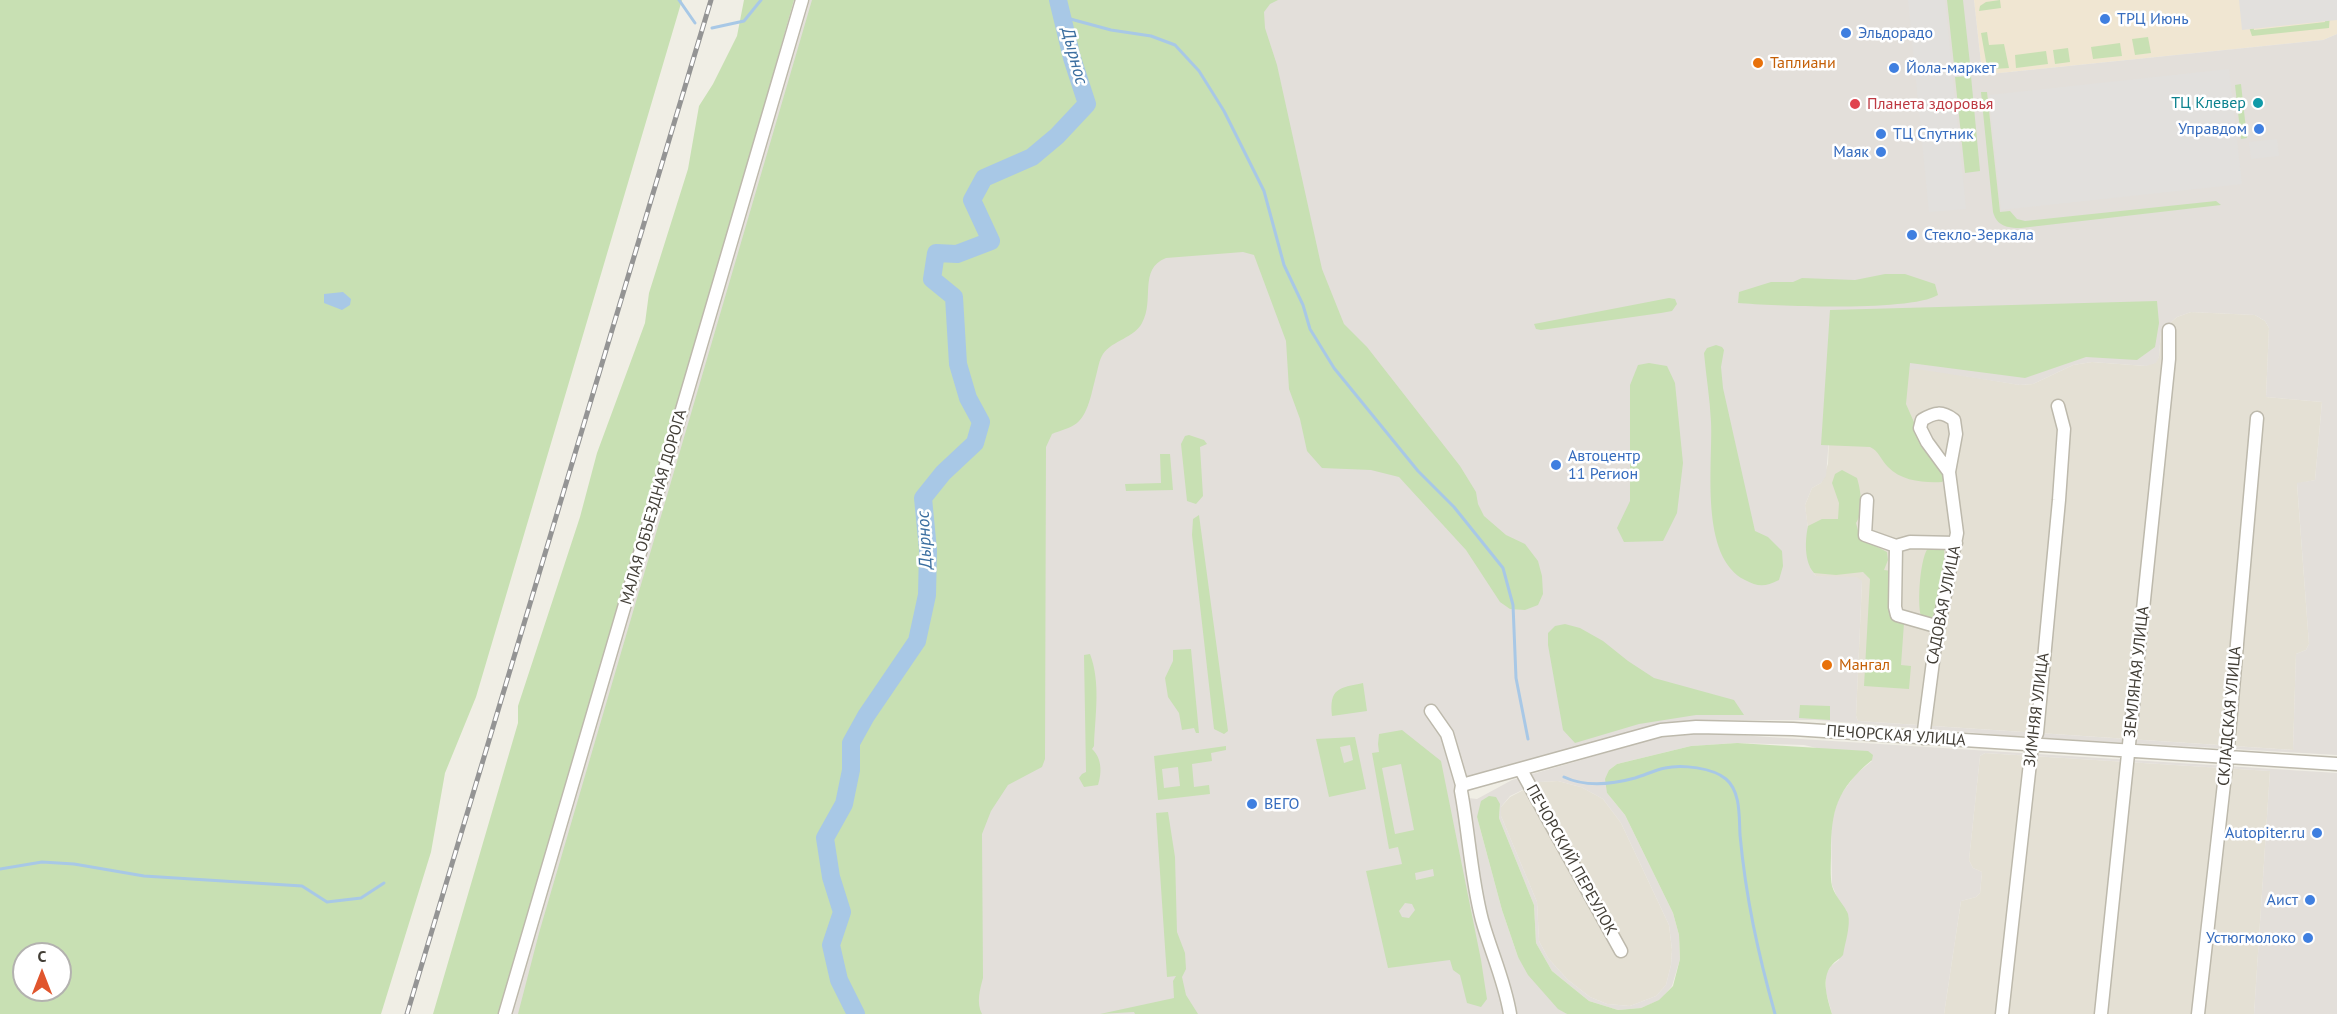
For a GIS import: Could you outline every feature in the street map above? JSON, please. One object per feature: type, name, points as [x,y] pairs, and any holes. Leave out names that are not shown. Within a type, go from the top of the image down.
[{"type":"street","name":"МАЛАЯ ОБЪЕЗДНАЯ ДОРОГА","points":[[505,1014],[802,0]]},
{"type":"street","name":"ЗЕМЛЯНАЯ УЛИЦА","points":[[2101,1014],[2169,359],[2169,330]]},
{"type":"street","name":"ЗИМНЯЯ УЛИЦА","points":[[2002,1014],[2032,745],[2037,733],[2059,500],[2064,429],[2058,405]]},
{"type":"street","name":"САДОВАЯ УЛИЦА","points":[[1923,738],[1939,627],[1957,533],[1949,472],[1956,434],[1954,420],[1945,413],[1937,413],[1922,420],[1920,428],[1927,442],[1949,472]]},
{"type":"street","name":"СКЛАДСКАЯ УЛИЦА","points":[[2198,1014],[2227,757],[2257,418]]},
{"type":"street","points":[[1867,500],[1865,535],[1896,546],[1910,542],[1956,543]]},
{"type":"street","points":[[1896,546],[1895,607],[1897,615],[1939,627]]},
{"type":"street","points":[[1431,711],[1447,734],[1461,788],[1475,890],[1510,1014]]},
{"type":"street","name":"ПЕЧОРСКАЯ УЛИЦА","points":[[1461,788],[1675,728],[1722,726],[2337,764]]},
{"type":"street","name":"ПЕЧОРСКИЙ ПЕРЕУЛОК","points":[[1521,770],[1621,951]]},
{"type":"shaded area","points":[[810,0],[1974,0],[1981,63],[1983,69],[1990,74],[2323,40],[2337,34],[2337,755],[2026,737],[1816,720],[1696,720],[1660,725],[1465,790],[1468,798],[1477,799],[1512,780],[1664,736],[1706,733],[2337,773],[2337,1014],[2254,1014],[2270,771],[1985,753],[1980,756],[1969,860],[1973,868],[1982,872],[1980,893],[1976,897],[1961,901],[1944,1014],[1832,1014],[1826,992],[1826,974],[1839,960],[1847,911],[1840,904],[1832,885],[1831,823],[1839,797],[1856,774],[1872,761],[1804,745],[1737,743],[1691,746],[1617,764],[1609,770],[1607,793],[1625,815],[1673,913],[1679,935],[1680,959],[1672,986],[1660,1000],[1641,1008],[1618,1010],[1589,1001],[1552,971],[1536,943],[1534,905],[1499,818],[1500,804],[1477,817],[1502,910],[1518,957],[1567,1014],[513,1014]],"holes":[[[2191,312],[2255,315],[2265,321],[2269,328],[2266,397],[2322,402],[2315,480],[2297,483],[2309,644],[2306,650],[2296,654],[2293,750],[1858,721],[1856,716],[1862,581],[1857,577],[1816,576],[1810,568],[1805,505],[1812,488],[1821,483],[1826,476],[1829,438],[1896,372],[1917,369],[2020,385],[2033,384],[2073,365],[2092,362],[2146,366],[2156,363],[2159,357],[2161,331],[2177,317]],[[1558,781],[1581,787],[1603,799],[1621,823],[1669,925],[1671,965],[1666,985],[1656,996],[1630,1006],[1607,1004],[1590,997],[1568,980],[1548,958],[1539,941],[1537,902],[1501,816],[1501,807],[1510,796],[1539,782]]]},
{"type":"shaded area","points":[[1908,0],[1945,0],[1966,209],[1929,212]]},
{"type":"shaded area","points":[[1974,0],[2337,0],[2337,34],[2323,40],[1990,74],[1983,69],[1981,63]]},
{"type":"shaded area","points":[[2239,0],[2337,0],[2337,20],[2242,30]]},
{"type":"shaded area","points":[[2229,69],[2242,184],[2001,210],[1989,95]]},
{"type":"shaded area","points":[[2277,139],[2279,156],[2251,159],[2249,142]]},
{"type":"shaded area","points":[[2191,312],[2255,315],[2265,321],[2269,328],[2266,397],[2322,402],[2315,480],[2297,484],[2309,644],[2306,650],[2296,654],[2293,750],[1858,721],[1856,716],[1862,581],[1816,576],[1810,568],[1805,505],[1812,488],[1821,483],[1828,464],[1829,438],[1896,372],[1917,368],[2020,385],[2033,384],[2073,365],[2092,362],[2146,366],[2159,357],[2161,331],[2177,317]]},
{"type":"shaded area","points":[[1985,753],[2270,771],[2254,1014],[1944,1014],[1961,901],[1976,897],[1980,893],[1982,872],[1973,868],[1969,860],[1980,756]]},
{"type":"shaded area","points":[[1558,781],[1581,787],[1603,799],[1621,823],[1669,925],[1671,965],[1666,985],[1656,996],[1630,1006],[1607,1004],[1590,997],[1568,980],[1548,958],[1539,941],[1537,902],[1501,816],[1501,807],[1510,797],[1539,782]]},
{"type":"green space","points":[[0,0],[682,0],[476,697],[445,773],[431,852],[381,1014],[0,1014]]},
{"type":"green space","points":[[744,0],[794,0],[698,340],[498,1014],[433,1014],[518,723],[518,706],[580,517],[597,453],[645,323],[649,293],[688,169],[699,106],[713,84],[737,36]]},
{"type":"green space","points":[[812,0],[1278,0],[1270,4],[1264,12],[1265,28],[1277,65],[1322,269],[1344,324],[1367,347],[1460,466],[1476,492],[1478,504],[1484,516],[1506,535],[1525,544],[1538,561],[1543,594],[1538,605],[1525,610],[1510,609],[1500,602],[1466,550],[1399,477],[1371,470],[1322,468],[1307,451],[1300,419],[1289,389],[1286,341],[1254,255],[1243,252],[1166,258],[1157,263],[1152,270],[1146,314],[1142,323],[1134,332],[1112,345],[1103,354],[1090,401],[1081,419],[1074,425],[1052,434],[1046,447],[1045,759],[1042,767],[1008,785],[991,811],[982,834],[983,978],[979,1001],[982,1014],[518,1014],[539,933]]},
{"type":"green space","points":[[1947,0],[1963,0],[1971,73],[1955,74]]},
{"type":"green space","points":[[2000,0],[2001,8],[1979,11],[1980,6],[1986,2]]},
{"type":"green space","points":[[2325,12],[2330,14],[2329,28],[2252,36],[2248,24],[2252,20],[2254,30],[2325,22]]},
{"type":"green space","points":[[1987,32],[1989,45],[2004,44],[2009,68],[1987,67],[1981,33]]},
{"type":"green space","points":[[2148,37],[2151,53],[2135,55],[2132,39]]},
{"type":"green space","points":[[2120,43],[2122,56],[2093,59],[2091,47]]},
{"type":"green space","points":[[2068,48],[2070,62],[2055,64],[2053,50]]},
{"type":"green space","points":[[2046,51],[2048,64],[2016,68],[2015,55]]},
{"type":"green space","points":[[1971,76],[1980,171],[1965,173],[1955,77]]},
{"type":"green space","points":[[2241,84],[2247,138],[2241,139],[2235,85]]},
{"type":"green space","points":[[1981,92],[1987,92],[2000,212],[2010,211],[2017,219],[2025,221],[2216,201],[2221,205],[2021,228],[2003,225],[1993,212]]},
{"type":"green space","points":[[1885,274],[1905,274],[1935,284],[1938,295],[1900,304],[1872,306],[1738,303],[1739,292],[1771,282],[1793,282],[1802,278],[1855,280]]},
{"type":"green space","points":[[1669,298],[1675,299],[1677,304],[1672,311],[1541,330],[1536,329],[1534,324]]},
{"type":"green space","points":[[2157,301],[2159,323],[2155,347],[2137,360],[2086,357],[2025,378],[1910,363],[1906,404],[1917,429],[1946,473],[1946,478],[1942,482],[1920,481],[1899,475],[1893,472],[1878,453],[1870,447],[1821,445],[1830,310]]},
{"type":"green space","points":[[1716,345],[1724,350],[1721,367],[1723,388],[1755,531],[1768,537],[1782,551],[1783,566],[1779,580],[1766,585],[1758,585],[1745,580],[1730,568],[1721,552],[1715,531],[1712,509],[1710,413],[1704,353],[1707,348]]},
{"type":"green space","points":[[1649,363],[1667,366],[1675,383],[1683,463],[1677,513],[1663,541],[1624,542],[1617,528],[1630,501],[1630,385],[1638,365]]},
{"type":"green space","points":[[1189,435],[1204,440],[1207,444],[1200,447],[1203,496],[1196,504],[1187,501],[1181,444],[1185,436]]},
{"type":"green space","points":[[1160,454],[1170,454],[1173,490],[1126,491],[1125,484],[1161,483]]},
{"type":"green space","points":[[1842,470],[1857,478],[1861,507],[1856,523],[1860,538],[1887,552],[1888,560],[1884,570],[1892,571],[1904,623],[1901,665],[1911,666],[1909,689],[1864,686],[1870,579],[1863,572],[1836,575],[1814,573],[1808,563],[1806,544],[1808,526],[1822,519],[1838,519],[1839,503],[1832,483],[1835,474]]},
{"type":"green space","points":[[1199,515],[1228,731],[1224,734],[1214,729],[1192,535],[1193,519]]},
{"type":"green space","points":[[1929,547],[1944,548],[1944,575],[1931,620],[1921,616],[1919,601],[1921,569]]},
{"type":"green space","points":[[1565,624],[1580,628],[1603,641],[1654,678],[1734,700],[1744,715],[1696,715],[1639,724],[1575,743],[1563,730],[1548,645],[1548,633],[1555,626]]},
{"type":"green space","points":[[1191,649],[1199,733],[1196,733],[1194,728],[1182,730],[1179,713],[1168,697],[1165,678],[1173,661],[1173,650]]},
{"type":"green space","points":[[1090,654],[1096,688],[1092,749],[1098,757],[1100,776],[1098,785],[1084,787],[1079,778],[1086,772],[1084,655]]},
{"type":"green space","points":[[1363,683],[1367,711],[1332,716],[1332,700],[1337,691]]},
{"type":"green space","points":[[1800,705],[1830,706],[1830,720],[1799,718]]},
{"type":"green space","points":[[1402,730],[1441,761],[1481,960],[1487,999],[1481,1007],[1467,1003],[1460,975],[1453,970],[1450,960],[1388,968],[1366,871],[1402,864],[1398,847],[1389,849],[1372,753],[1379,752],[1379,734]],"holes":[[[1401,764],[1414,830],[1395,834],[1382,768]],[[1433,869],[1434,876],[1416,880],[1415,873]],[[1405,903],[1412,904],[1415,910],[1409,918],[1402,917],[1399,911]]]},
{"type":"green space","points":[[1355,737],[1366,789],[1329,797],[1316,739]],"holes":[[[1350,745],[1353,760],[1344,763],[1340,747]]]},
{"type":"green space","points":[[1737,743],[1868,751],[1873,755],[1872,760],[1851,781],[1838,801],[1832,824],[1832,886],[1847,911],[1849,923],[1843,955],[1832,965],[1826,976],[1826,989],[1832,1014],[1567,1014],[1558,1009],[1528,975],[1518,957],[1502,910],[1477,817],[1481,801],[1489,796],[1496,797],[1500,804],[1499,818],[1534,905],[1536,943],[1552,971],[1589,1001],[1618,1010],[1641,1008],[1659,1000],[1673,986],[1680,959],[1679,935],[1673,913],[1625,815],[1607,793],[1605,779],[1609,770],[1617,764],[1691,746]]},
{"type":"green space","points":[[1226,746],[1226,750],[1211,753],[1212,761],[1192,764],[1194,787],[1209,785],[1210,794],[1158,800],[1154,756]],"holes":[[[1178,767],[1180,786],[1164,788],[1162,769]]]},
{"type":"green space","points":[[1168,812],[1175,857],[1177,932],[1185,953],[1186,969],[1182,977],[1186,995],[1198,1014],[1135,1014],[1134,1012],[1100,1014],[1174,998],[1173,981],[1176,976],[1167,977],[1156,813]]},
{"type":"water","points":[[343,292],[351,299],[350,305],[342,310],[324,303],[324,294]]},
{"type":"waterway","points":[[679,0],[695,23]]},
{"type":"waterway","points":[[712,28],[744,21],[761,0]]},
{"type":"waterway","name":"Дырнос","points":[[856,1014],[839,980],[831,945],[842,912],[831,877],[825,838],[844,804],[851,770],[851,743],[866,716],[917,641],[927,595],[928,550],[923,498],[943,473],[975,443],[981,422],[968,398],[958,364],[954,297],[932,279],[936,253],[957,254],[991,241],[972,200],[984,178],[1032,157],[1057,136],[1087,104],[1072,58],[1058,0]]},
{"type":"waterway","points":[[1063,17],[1111,30],[1151,36],[1175,45],[1199,71],[1224,111],[1264,191],[1284,265],[1303,305],[1310,329],[1334,368],[1418,471],[1454,507],[1503,568],[1513,605],[1516,678],[1528,739]]},
{"type":"waterway","points":[[1564,777],[1581,782],[1608,783],[1635,778],[1665,768],[1688,767],[1713,772],[1731,784],[1737,798],[1753,926],[1775,1014]]},
{"type":"waterway","points":[[0,869],[42,862],[74,864],[144,876],[302,886],[327,902],[361,898],[384,883]]},
{"type":"railway","points":[[407,1014],[711,0]]},
{"type":"place","name":"ТРЦ Июнь","points":[[2105,19]]},
{"type":"place","name":"Эльдорадо","points":[[1846,33]]},
{"type":"place","name":"Таплиани","points":[[1758,63]]},
{"type":"place","name":"Йола-маркет","points":[[1894,68]]},
{"type":"place","name":"ТЦ Клевер","points":[[2258,103]]},
{"type":"place","name":"Планета здоровья","points":[[1855,104]]},
{"type":"place","name":"Управдом","points":[[2259,129]]},
{"type":"place","name":"ТЦ Спутник","points":[[1881,134]]},
{"type":"place","name":"Маяк","points":[[1881,152]]},
{"type":"place","name":"Стекло-Зеркала","points":[[1912,235]]},
{"type":"place","name":"Автоцентр 11 Регион","points":[[1556,465]]},
{"type":"place","name":"Мангал","points":[[1827,665]]},
{"type":"place","name":"ВЕГО","points":[[1252,804]]},
{"type":"place","name":"Autopiter.ru","points":[[2317,833]]},
{"type":"place","name":"Аист","points":[[2310,900]]},
{"type":"place","name":"Устюгмолоко","points":[[2308,938]]}]
